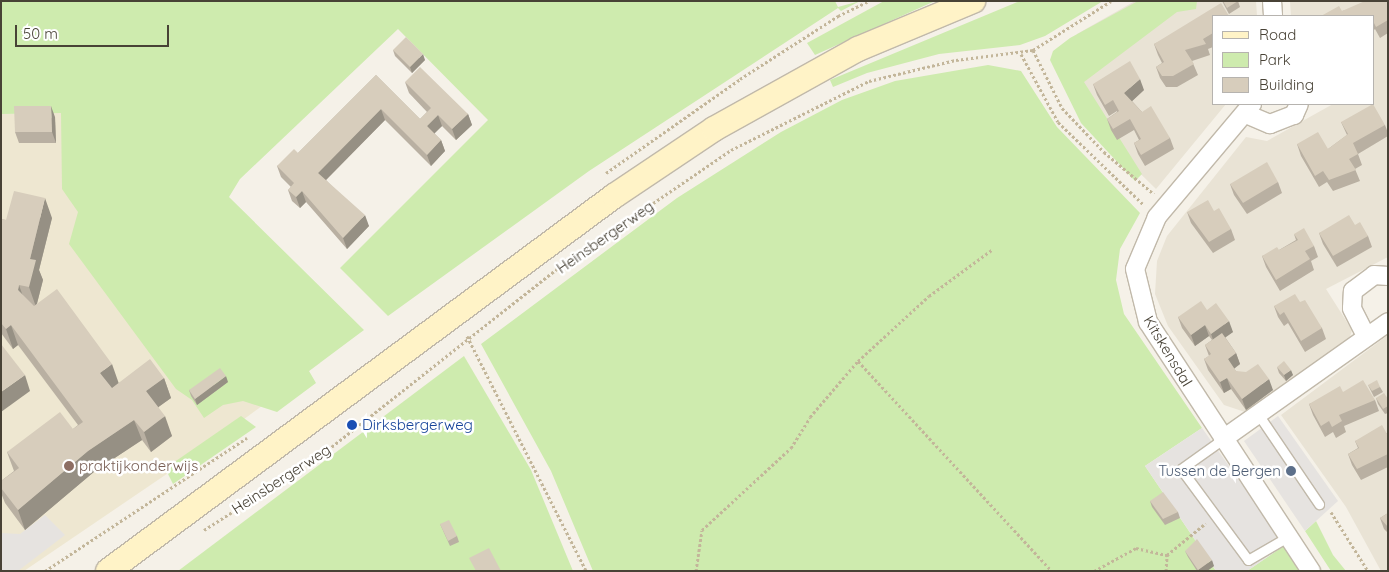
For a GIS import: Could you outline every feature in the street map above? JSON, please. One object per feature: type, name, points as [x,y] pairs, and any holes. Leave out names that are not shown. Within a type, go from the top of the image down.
[{"type":"main road","name":"Heinsbergerweg","points":[[108,571],[453,315],[714,129],[858,49],[973,1]]},
{"type":"street","points":[[1272,1],[1273,15]]},
{"type":"street","name":"Kitskensdal","points":[[1299,105],[1294,115],[1270,124],[1249,109],[1162,210],[1135,269],[1138,296],[1148,322],[1223,439],[1291,535],[1311,571]]},
{"type":"street","points":[[1366,336],[1352,308],[1353,291],[1374,275],[1388,276]]},
{"type":"street","points":[[1223,439],[1388,322]]},
{"type":"lane","points":[[1258,414],[1319,504]]},
{"type":"lane","points":[[1223,439],[1181,469],[1248,560],[1291,535]]},
{"type":"path","name":"Heinsbergerweg","points":[[199,533],[320,456],[468,337],[723,156],[789,118],[869,81],[956,60],[1021,54],[1033,50],[1111,1]]},
{"type":"path","points":[[1033,50],[1068,115],[1162,210]]},
{"type":"path","points":[[1021,54],[1058,122],[1162,210]]},
{"type":"path","points":[[696,571],[702,530],[791,448],[810,417],[858,361],[929,296],[993,249]]},
{"type":"path","points":[[453,315],[468,337],[586,571]]},
{"type":"path","points":[[858,361],[1052,571]]},
{"type":"path","points":[[1319,504],[1335,515],[1368,571]]},
{"type":"path","points":[[1166,571],[1167,554],[1216,515]]},
{"type":"path","points":[[1094,571],[1136,548],[1167,554]]},
{"type":"shaded area","points":[[1135,1],[1256,1],[1257,15],[1212,15],[1212,105],[1225,105],[1156,189],[1094,128],[1065,84],[1077,34]]},
{"type":"shaded area","points":[[1290,1],[1388,1],[1388,257],[1326,289],[1352,330],[1349,340],[1245,412],[1224,405],[1168,326],[1155,294],[1157,261],[1167,236],[1246,137],[1267,141],[1331,105],[1374,105],[1374,15],[1291,15]]},
{"type":"shaded area","points":[[61,112],[320,363],[205,448],[24,571],[1,571],[1,114]]},
{"type":"shaded area","points":[[1388,335],[1388,571],[1381,571],[1346,507],[1281,415]]},
{"type":"shaded area","name":"Tussen de Bergen","points":[[1278,416],[1338,501],[1305,531],[1244,441]]},
{"type":"shaded area","points":[[1202,428],[1285,545],[1247,571],[1216,571],[1145,466]]},
{"type":"shaded area","points":[[45,515],[65,535],[18,571],[1,571],[1,533],[20,534]]},
{"type":"green space","points":[[2,1],[835,1],[838,7],[860,1],[841,11],[838,8],[589,171],[388,316],[340,268],[488,120],[398,29],[240,179],[229,197],[364,330],[309,371],[316,383],[277,412],[243,401],[223,405],[204,418],[192,400],[176,389],[69,244],[78,212],[62,189],[61,113],[2,114],[1,118]]},
{"type":"green space","points":[[884,1],[935,1],[815,55],[807,43]]},
{"type":"green space","points":[[1020,1],[1103,1],[1045,36],[1020,45],[939,54],[867,73],[833,87],[830,80]]},
{"type":"green space","points":[[1138,1],[1197,1],[1196,9],[1177,12],[1084,82],[1142,174],[1135,181],[1081,123],[1050,60],[1053,51],[1070,38]]},
{"type":"green space","points":[[988,65],[1021,71],[1057,127],[1140,213],[1120,249],[1116,280],[1124,314],[1202,428],[1145,466],[1216,571],[593,571],[551,471],[481,344],[677,198],[781,132],[842,100],[895,81]]},
{"type":"green space","points":[[464,356],[531,470],[573,571],[178,571]]},
{"type":"green space","points":[[241,416],[256,427],[173,484],[168,474],[173,463]]},
{"type":"green space","points":[[1316,521],[1333,555],[1346,571],[1331,571],[1305,531]]},
{"type":"green space","points":[[1285,545],[1300,571],[1247,571]]},
{"type":"building","points":[[1223,1],[1238,1],[1227,8]]},
{"type":"building","points":[[1365,1],[1388,1],[1388,20],[1376,27],[1374,15],[1323,15],[1339,6],[1342,11]]},
{"type":"building","points":[[1221,3],[1228,15],[1212,15],[1212,34],[1203,39],[1206,44],[1185,50],[1194,64],[1173,76],[1162,76],[1156,67],[1164,62],[1154,44]]},
{"type":"building","points":[[406,37],[423,54],[410,67],[393,50]]},
{"type":"building","points":[[1130,61],[1140,79],[1124,93],[1142,112],[1151,106],[1170,138],[1141,155],[1134,143],[1141,139],[1130,119],[1113,129],[1107,119],[1119,111],[1113,100],[1105,105],[1093,84]]},
{"type":"building","points":[[420,67],[468,114],[452,129],[438,115],[427,126],[441,140],[427,155],[381,109],[318,173],[365,215],[343,238],[302,191],[296,197],[288,190],[294,183],[277,166],[294,149],[298,153],[376,75],[420,119],[431,108],[405,82]]},
{"type":"building","points":[[1374,105],[1385,125],[1353,143],[1358,154],[1349,159],[1356,170],[1329,180],[1323,171],[1315,176],[1297,144],[1318,132],[1328,149],[1348,134],[1341,122]]},
{"type":"building","points":[[14,106],[51,106],[52,132],[15,132]]},
{"type":"building","points":[[1267,162],[1278,182],[1243,203],[1230,184]]},
{"type":"building","points":[[14,191],[45,198],[30,259],[36,260],[29,287],[19,285],[18,290],[34,306],[57,289],[112,364],[100,373],[112,388],[150,359],[164,378],[146,391],[165,416],[144,432],[134,420],[88,451],[18,510],[1,488],[1,481],[19,468],[7,452],[60,412],[73,429],[83,422],[11,325],[6,329],[1,323],[1,219],[6,220]]},
{"type":"building","points":[[1208,200],[1214,211],[1219,208],[1231,229],[1209,242],[1187,212]]},
{"type":"building","points":[[1349,215],[1355,225],[1360,222],[1368,236],[1333,256],[1319,233]]},
{"type":"building","points":[[1304,228],[1314,246],[1305,251],[1310,259],[1276,280],[1262,256],[1277,247],[1279,250],[1298,240],[1294,234]]},
{"type":"building","points":[[1295,294],[1300,302],[1305,300],[1322,328],[1301,341],[1284,312],[1280,315],[1274,306]]},
{"type":"building","points":[[1201,301],[1207,310],[1216,303],[1229,321],[1211,334],[1205,325],[1191,335],[1178,317]]},
{"type":"building","points":[[1222,333],[1236,353],[1228,359],[1236,371],[1246,372],[1258,364],[1269,379],[1242,399],[1227,378],[1220,382],[1204,359],[1211,354],[1205,345]]},
{"type":"building","points":[[1,344],[25,375],[1,392]]},
{"type":"building","points":[[1284,361],[1291,370],[1284,375],[1277,367]]},
{"type":"building","points":[[220,368],[226,376],[195,399],[189,390]]},
{"type":"building","points":[[1363,380],[1375,400],[1339,415],[1342,421],[1332,427],[1329,421],[1321,426],[1309,404],[1340,386],[1343,392]]},
{"type":"building","points":[[1377,380],[1380,387],[1372,391],[1368,385]]},
{"type":"building","points":[[1384,393],[1388,399],[1388,406],[1383,409],[1376,398]]},
{"type":"building","points":[[1382,425],[1388,433],[1388,454],[1357,469],[1348,454],[1359,448],[1355,441]]},
{"type":"building","points":[[1163,492],[1178,512],[1163,519],[1150,501]]},
{"type":"building","points":[[1388,513],[1388,527],[1380,518]]},
{"type":"building","points":[[449,520],[457,536],[448,541],[440,524]]},
{"type":"building","points":[[1197,539],[1212,560],[1198,570],[1185,551]]},
{"type":"building","points":[[489,548],[501,571],[476,571],[469,558]]},
{"type":"place","name":"Dirksbergerweg","points":[[352,425]]},
{"type":"place","name":"praktijkonderwijs","points":[[69,466]]},
{"type":"place","name":"Tussen de Bergen","points":[[1291,471]]}]
